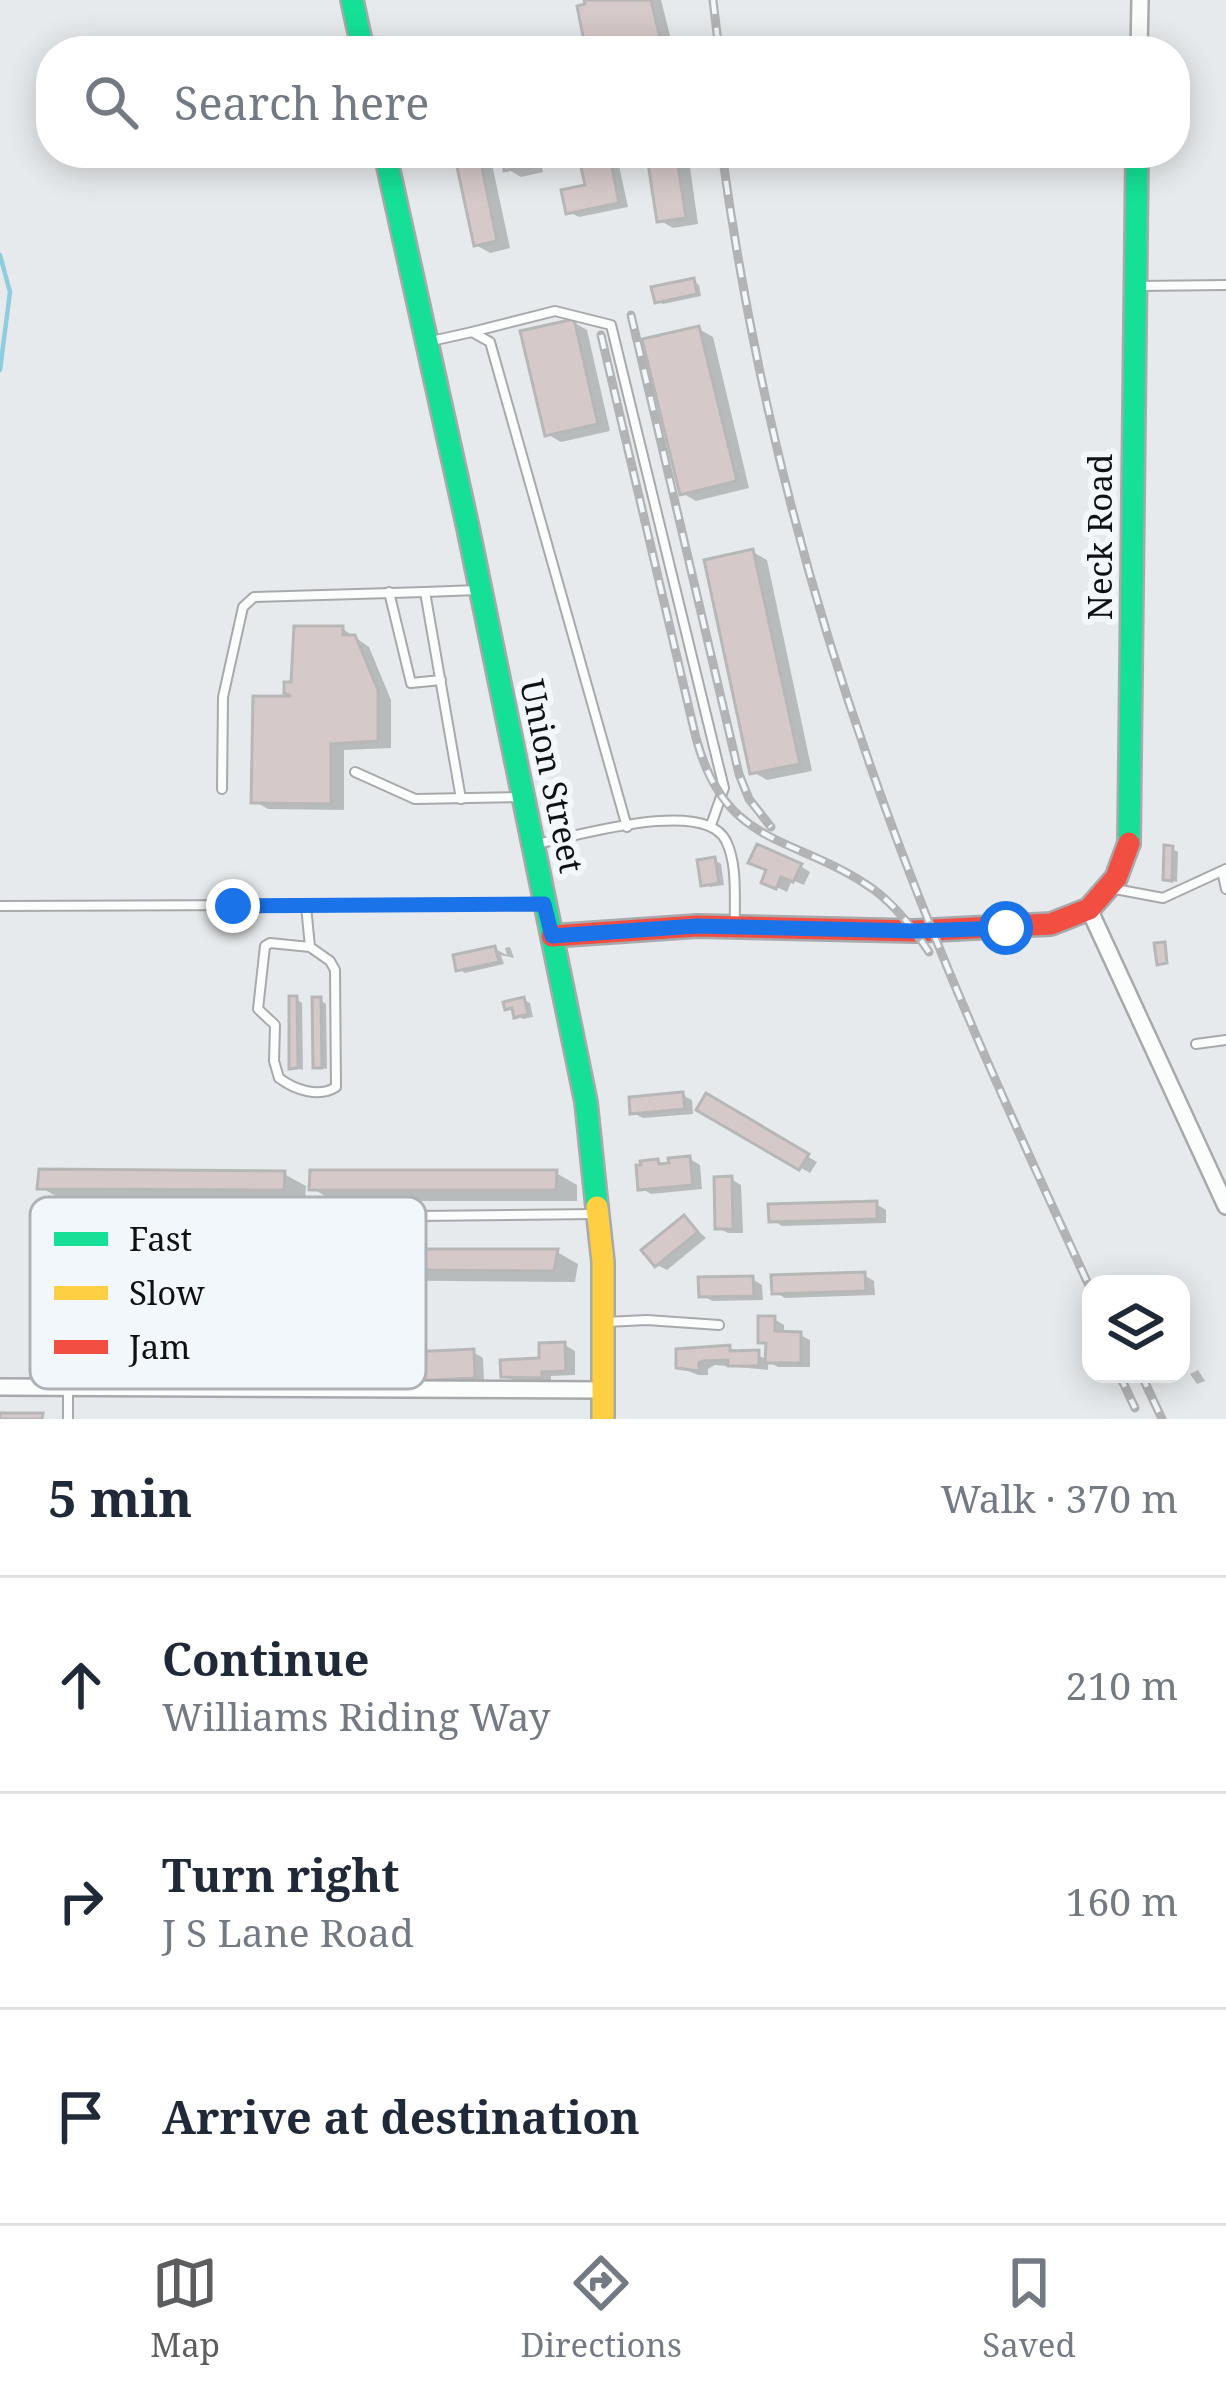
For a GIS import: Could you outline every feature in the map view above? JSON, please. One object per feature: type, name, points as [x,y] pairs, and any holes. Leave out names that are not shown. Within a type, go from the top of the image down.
[{"type":"main road","points":[[352,0],[360,36]]},
{"type":"main road","name":"Union Street","points":[[388,168],[586,1102],[598,1214],[603,1419]]},
{"type":"main road","name":"Neck Road","points":[[1089,909],[1116,878],[1130,842],[1137,168]]},
{"type":"main road","points":[[552,936],[697,926],[1006,928],[1051,925],[1089,909]]},
{"type":"street","points":[[1139,36],[1140,0]]},
{"type":"street","points":[[1089,909],[1226,1206]]},
{"type":"street","points":[[0,1387],[30,1387]]},
{"type":"street","points":[[336,1389],[603,1390]]},
{"type":"lane","points":[[1135,286],[1226,285]]},
{"type":"lane","points":[[425,342],[555,310],[611,325],[724,788],[710,824]]},
{"type":"lane","points":[[472,332],[490,342],[627,827]]},
{"type":"lane","points":[[222,789],[223,697],[248,601],[254,597],[480,590]]},
{"type":"lane","points":[[389,592],[411,683],[441,680]]},
{"type":"lane","points":[[425,592],[460,799]]},
{"type":"lane","points":[[355,772],[415,799],[523,797]]},
{"type":"lane","points":[[533,845],[664,820],[701,820],[727,842],[733,867],[735,927]]},
{"type":"lane","points":[[1107,888],[1162,898],[1224,870],[1226,889]]},
{"type":"lane","points":[[0,906],[544,904]]},
{"type":"lane","points":[[306,906],[310,947],[330,961],[337,982],[336,1087],[329,1091],[298,1089],[279,1078],[274,1061],[275,1025],[258,1009],[265,946],[310,947]]},
{"type":"lane","points":[[1196,1044],[1226,1040]]},
{"type":"lane","points":[[426,1217],[598,1214]]},
{"type":"lane","points":[[603,1322],[719,1325]]},
{"type":"building","points":[[584,0],[651,0],[659,36],[583,36],[577,6],[585,4]]},
{"type":"building","points":[[457,168],[482,168],[497,241],[474,246]]},
{"type":"building","points":[[581,168],[612,168],[619,203],[566,214],[561,190],[585,185]]},
{"type":"building","points":[[649,168],[678,168],[686,218],[657,222]]},
{"type":"building","points":[[694,278],[697,294],[655,303],[651,287]]},
{"type":"building","points":[[574,319],[598,424],[545,436],[520,331]]},
{"type":"building","points":[[699,326],[737,481],[680,495],[642,339]]},
{"type":"building","points":[[753,549],[800,764],[750,774],[704,560]]},
{"type":"building","points":[[294,626],[343,626],[343,635],[355,635],[378,690],[378,741],[331,744],[331,804],[251,803],[253,696],[291,696],[284,693],[284,682],[291,682]]},
{"type":"building","points":[[757,844],[802,864],[793,882],[781,877],[776,889],[761,883],[766,870],[748,863]]},
{"type":"building","points":[[1164,845],[1173,846],[1172,881],[1163,880]]},
{"type":"building","points":[[715,857],[719,883],[701,886],[697,860]]},
{"type":"building","points":[[1165,942],[1167,963],[1157,965],[1154,943]]},
{"type":"building","points":[[495,946],[499,962],[456,971],[453,955]]},
{"type":"building","points":[[289,996],[297,996],[298,1068],[289,1069]]},
{"type":"building","points":[[312,997],[321,997],[322,1068],[313,1068]]},
{"type":"building","points":[[524,997],[528,1014],[514,1018],[512,1008],[505,1010],[503,1002]]},
{"type":"building","points":[[683,1092],[685,1109],[630,1114],[629,1097]]},
{"type":"building","points":[[706,1093],[809,1154],[799,1170],[696,1110]]},
{"type":"building","points":[[690,1156],[693,1185],[638,1190],[636,1165],[640,1161],[669,1163],[668,1158]]},
{"type":"building","points":[[39,1169],[285,1171],[284,1190],[37,1189]]},
{"type":"building","points":[[310,1170],[557,1170],[556,1190],[309,1190]]},
{"type":"building","points":[[732,1176],[733,1229],[715,1229],[714,1177]]},
{"type":"building","points":[[877,1201],[877,1219],[769,1222],[768,1204]]},
{"type":"building","points":[[684,1215],[698,1232],[655,1267],[641,1250]]},
{"type":"building","points":[[426,1249],[558,1249],[554,1271],[426,1270]]},
{"type":"building","points":[[865,1272],[866,1291],[772,1294],[771,1275]]},
{"type":"building","points":[[753,1276],[754,1296],[699,1297],[698,1277]]},
{"type":"building","points":[[758,1316],[775,1316],[775,1331],[801,1332],[801,1363],[765,1363],[766,1343],[758,1343]]},
{"type":"building","points":[[565,1342],[566,1371],[542,1372],[542,1378],[501,1377],[500,1360],[539,1358],[539,1343]]},
{"type":"building","points":[[730,1345],[730,1351],[759,1350],[759,1366],[728,1366],[728,1360],[703,1361],[699,1371],[676,1368],[676,1349]]},
{"type":"building","points":[[474,1349],[475,1378],[426,1380],[426,1351]]},
{"type":"building","points":[[0,1413],[43,1413],[42,1419],[0,1419]]},
{"type":"waterway","points":[[0,255],[10,292],[0,370]]},
{"type":"railway","points":[[713,0],[717,36]]},
{"type":"railway","points":[[724,168],[748,312],[782,470],[849,703],[950,973],[1084,1275]]},
{"type":"railway","points":[[631,315],[739,774],[749,799],[771,827]]},
{"type":"railway","points":[[601,335],[696,738],[709,774],[725,801],[766,835],[873,889],[904,918],[929,952]]},
{"type":"railway","points":[[1123,1383],[1135,1408]]},
{"type":"railway","points":[[1145,1383],[1162,1419]]},
{"type":"traffic: fast","points":[[352,0],[360,36]]},
{"type":"traffic: fast","points":[[388,168],[586,1102],[597,1207]]},
{"type":"traffic: fast","points":[[1129,843],[1137,168]]},
{"type":"traffic: slow","points":[[597,1207],[603,1262],[603,1419]]},
{"type":"traffic: jam","points":[[552,936],[697,926],[915,931],[1051,924],[1089,909],[1116,878],[1129,843]]},
{"type":"route","points":[[233,906],[544,904],[552,936],[697,926],[1006,928]]}]
